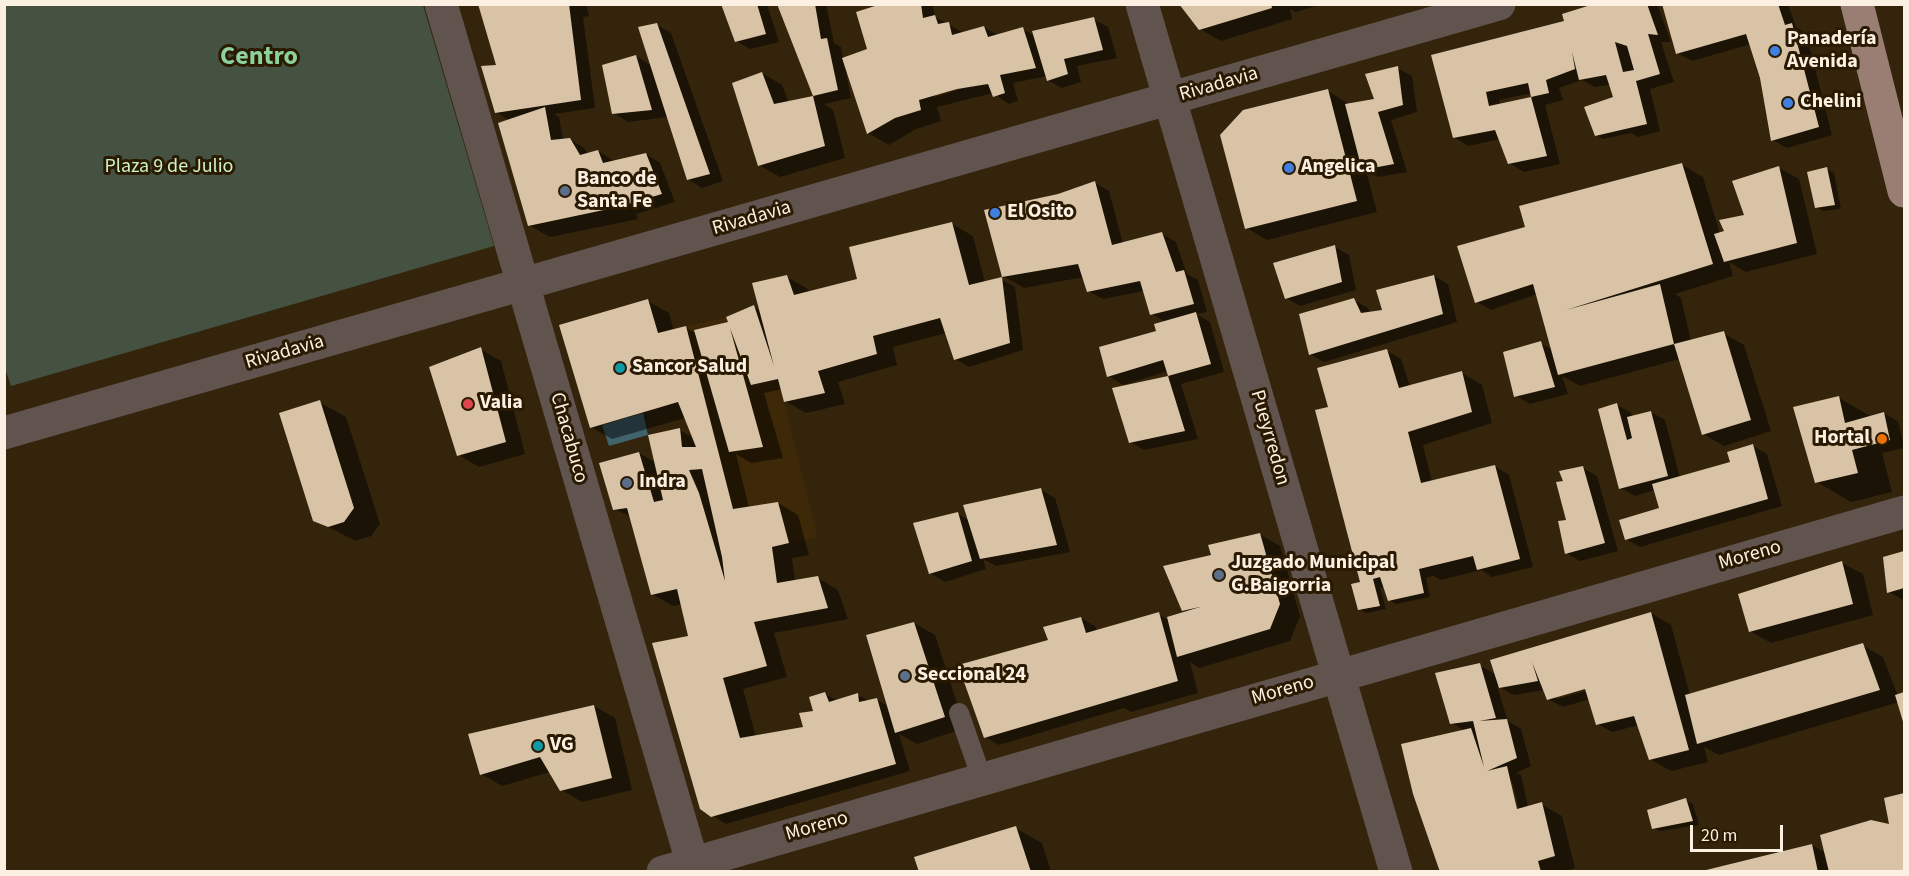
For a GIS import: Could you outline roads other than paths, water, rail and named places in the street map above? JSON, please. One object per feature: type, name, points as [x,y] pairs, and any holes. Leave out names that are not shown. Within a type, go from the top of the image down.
[{"type":"main road","points":[[1857,4],[1905,191]]},
{"type":"street","name":"Chacabuco","points":[[441,4],[523,284],[683,869]]},
{"type":"street","name":"Pueyrredon","points":[[1142,4],[1396,872]]},
{"type":"street","name":"Rivadavia","points":[[4,433],[1499,4]]},
{"type":"street","name":"Moreno","points":[[683,869],[982,779],[1905,512]]},
{"type":"lane","points":[[960,713],[982,779]]},
{"type":"water","points":[[643,413],[648,435],[609,446],[602,425]]},
{"type":"place","name":"Panadería Avenida","points":[[1775,51]]},
{"type":"place","name":"Chelini","points":[[1788,103]]},
{"type":"place","name":"Angelica","points":[[1289,168]]},
{"type":"place","name":"Banco de Santa Fe","points":[[565,191]]},
{"type":"place","name":"El Osito","points":[[995,213]]},
{"type":"place","name":"Sancor Salud","points":[[620,368]]},
{"type":"place","name":"Valia","points":[[468,404]]},
{"type":"place","name":"Hortal","points":[[1882,439]]},
{"type":"place","name":"Indra","points":[[627,483]]},
{"type":"place","name":"Juzgado Municipal G.Baigorria","points":[[1219,575]]},
{"type":"place","name":"Seccional 24","points":[[905,676]]},
{"type":"place","name":"VG","points":[[538,746]]},
{"type":"district","name":"Centro","points":[[259,58]]},
{"type":"park label","name":"Plaza 9 de Julio","points":[[169,168]]}]
